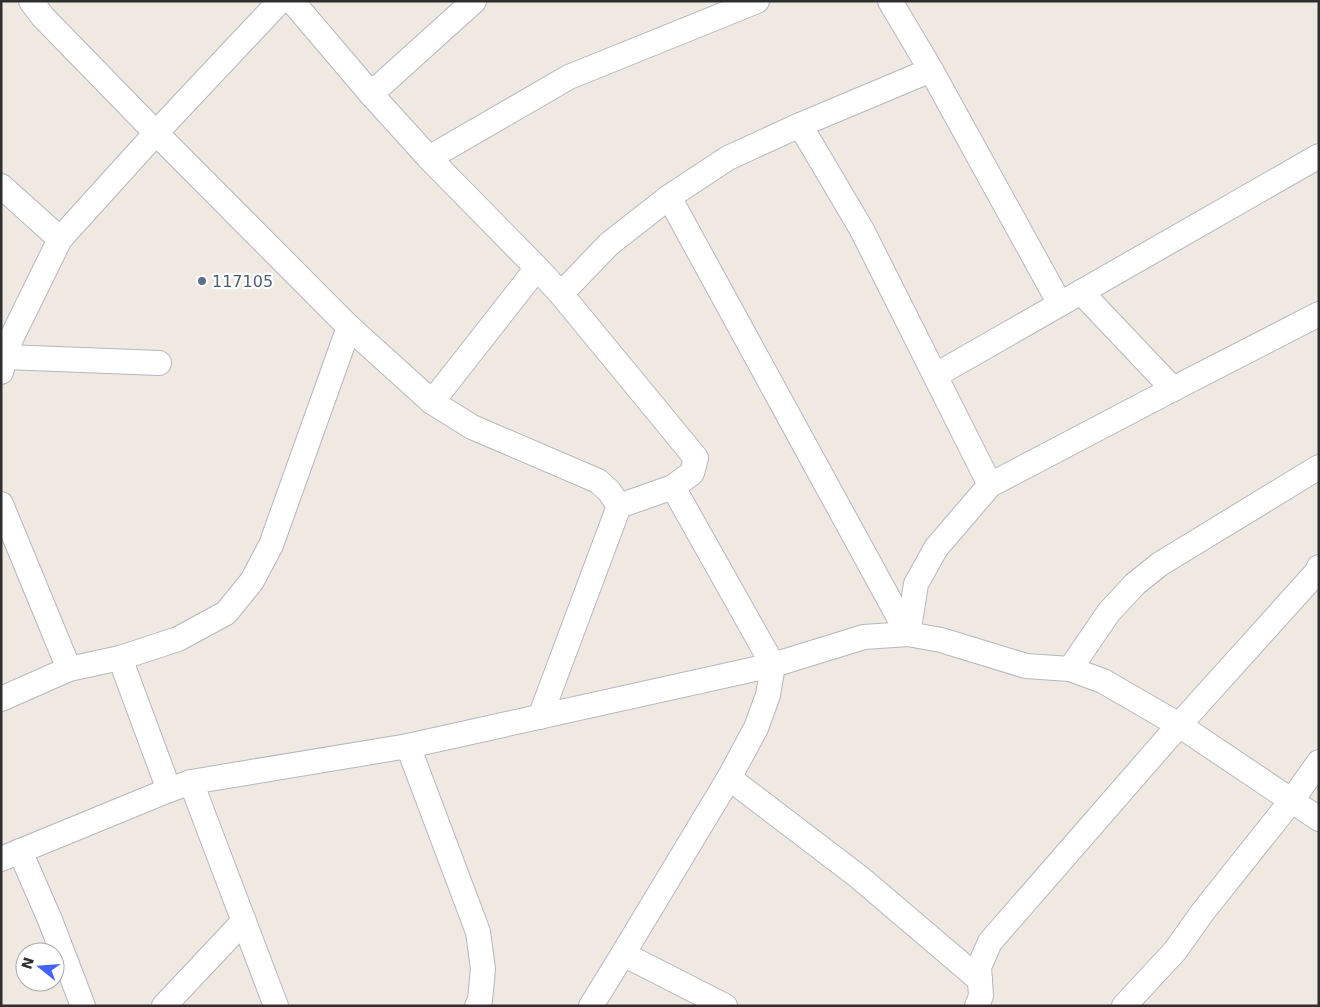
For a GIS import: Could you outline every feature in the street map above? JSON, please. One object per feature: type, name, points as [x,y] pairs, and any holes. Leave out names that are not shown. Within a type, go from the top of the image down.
[{"type":"street","points":[[31,1],[43,17],[156,134],[349,327],[432,402],[472,427],[598,481],[609,491],[619,506]]},
{"type":"street","points":[[159,363],[4,365],[12,339],[60,239],[280,1]]},
{"type":"street","points":[[292,1],[429,158],[561,294],[696,458],[692,473],[673,487],[619,506],[540,716]]},
{"type":"street","points":[[372,94],[474,1]]},
{"type":"street","points":[[429,158],[569,77],[757,1]]},
{"type":"street","points":[[890,1],[931,70],[1060,304]]},
{"type":"street","points":[[561,294],[609,244],[669,197],[728,158],[800,125],[931,70]]},
{"type":"street","points":[[800,125],[862,230],[990,485]]},
{"type":"street","points":[[936,375],[1319,156]]},
{"type":"street","points":[[1,186],[60,239]]},
{"type":"street","points":[[669,197],[908,634]]},
{"type":"street","points":[[432,402],[537,268]]},
{"type":"street","points":[[1080,292],[1173,389]]},
{"type":"street","points":[[908,634],[916,584],[936,548],[990,485],[1319,314]]},
{"type":"street","points":[[1,699],[70,669],[120,658],[178,639],[226,613],[252,581],[271,545],[349,327]]},
{"type":"street","points":[[1070,669],[1109,612],[1135,584],[1160,564],[1319,467]]},
{"type":"street","points":[[591,1006],[730,778],[756,728],[768,696],[773,665],[673,487]]},
{"type":"street","points":[[1,504],[70,669]]},
{"type":"street","points":[[978,1006],[981,996],[980,967],[990,942],[1178,725],[1316,573],[1319,567]]},
{"type":"street","points":[[84,1006],[50,920],[11,855],[192,782],[408,746],[773,665],[864,637],[908,634],[941,640],[1026,666],[1070,669],[1103,681],[1178,725],[1319,818]]},
{"type":"street","points":[[120,658],[169,790]]},
{"type":"street","points":[[408,746],[478,932],[483,969],[480,1000],[477,1006]]},
{"type":"street","points":[[1124,1006],[1175,951],[1202,913],[1292,800],[1319,762]]},
{"type":"street","points":[[730,778],[859,877],[980,980]]},
{"type":"street","points":[[192,782],[276,1006]]},
{"type":"street","points":[[164,1006],[244,921]]},
{"type":"street","points":[[623,954],[724,1006]]},
{"type":"place","name":"117105","points":[[202,281]]}]
